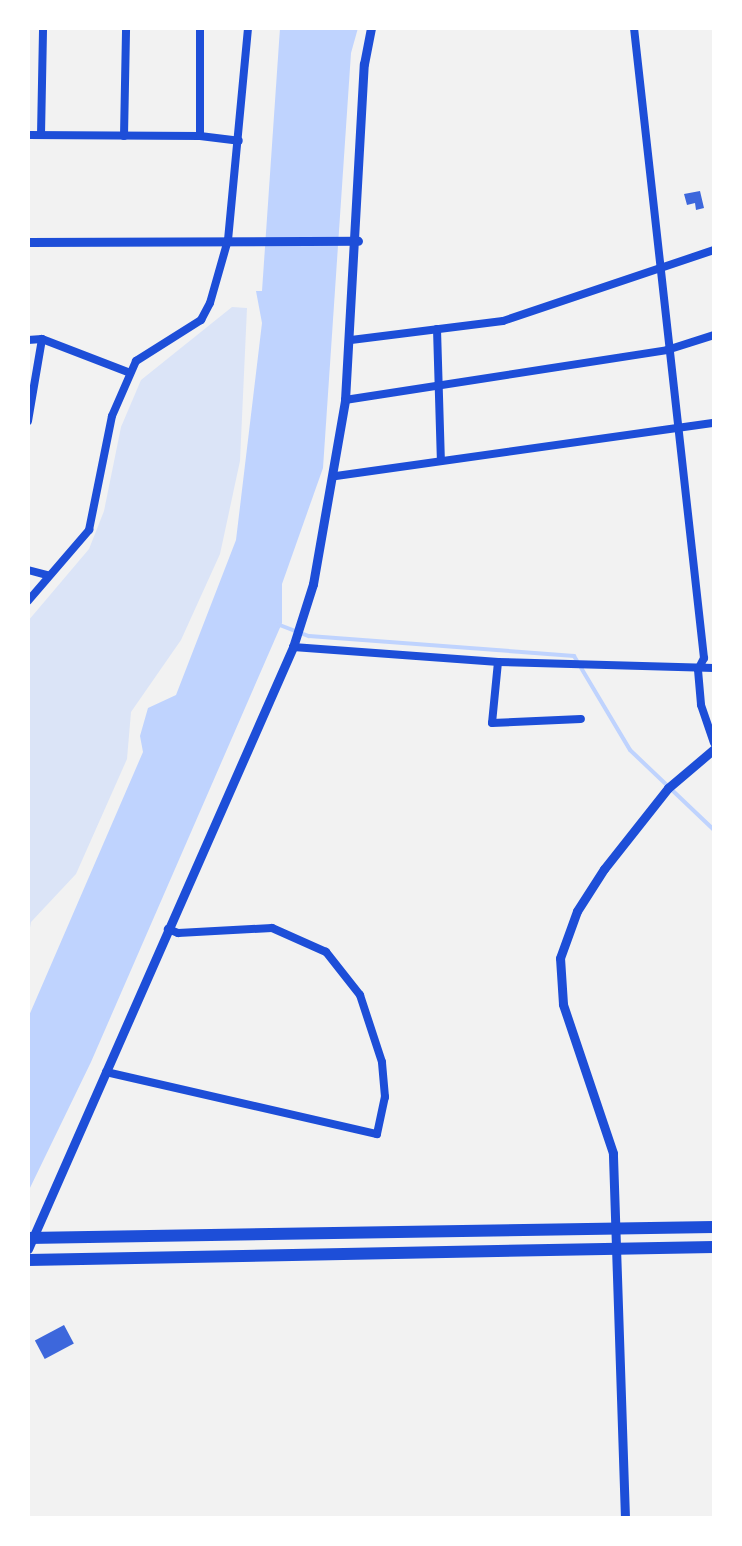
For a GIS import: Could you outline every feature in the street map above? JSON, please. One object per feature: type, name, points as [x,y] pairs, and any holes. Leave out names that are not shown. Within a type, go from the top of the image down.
[{"type":"highway","points":[[30,1242],[714,1227]]},
{"type":"highway","points":[[28,1260],[714,1247]]},
{"type":"street","points":[[41,135],[43,28]]},
{"type":"street","points":[[124,136],[126,28]]},
{"type":"street","points":[[200,28],[200,136]]},
{"type":"street","points":[[28,601],[47,575],[89,530],[112,416],[136,361],[201,320],[228,240],[248,28]]},
{"type":"street","points":[[30,1242],[293,647],[313,584],[336,476],[345,400],[358,241],[364,64],[371,28]]},
{"type":"street","points":[[634,28],[675,427],[704,658],[698,670],[703,714],[714,743]]},
{"type":"street","points":[[28,135],[200,136],[239,141]]},
{"type":"street","points":[[28,242],[358,241]]},
{"type":"street","points":[[351,340],[503,321],[714,250]]},
{"type":"street","points":[[437,329],[441,461]]},
{"type":"street","points":[[345,400],[667,350],[714,335]]},
{"type":"street","points":[[28,340],[42,339],[130,373]]},
{"type":"street","points":[[28,421],[42,339]]},
{"type":"street","points":[[336,476],[714,423]]},
{"type":"street","points":[[28,570],[47,575]]},
{"type":"street","points":[[293,647],[498,662],[698,670],[714,668]]},
{"type":"street","points":[[498,662],[492,723],[581,719]]},
{"type":"street","points":[[625,1518],[617,1228],[611,1139],[563,1004],[562,947],[577,911],[604,869],[668,788],[714,749]]},
{"type":"street","points":[[106,1072],[377,1134],[385,1097],[382,1062],[360,995],[326,952],[272,928],[178,933],[168,929]]},
{"type":"shaded area","points":[[232,307],[247,308],[240,461],[220,554],[181,640],[131,712],[127,759],[76,874],[31,922],[28,939],[28,621],[89,549],[104,511],[121,427],[141,380]]},
{"type":"water","points":[[280,28],[358,28],[351,53],[323,468],[282,584],[282,623],[91,1062],[28,1192],[28,1018],[143,752],[140,736],[148,708],[176,695],[236,540],[262,323],[256,291],[262,291]]},
{"type":"building","points":[[700,191],[704,208],[696,210],[695,203],[687,205],[684,194]]},
{"type":"building","points":[[64,1325],[74,1344],[45,1359],[35,1340]]},
{"type":"waterway","points":[[277,624],[309,636],[574,656],[630,750],[714,830]]}]
